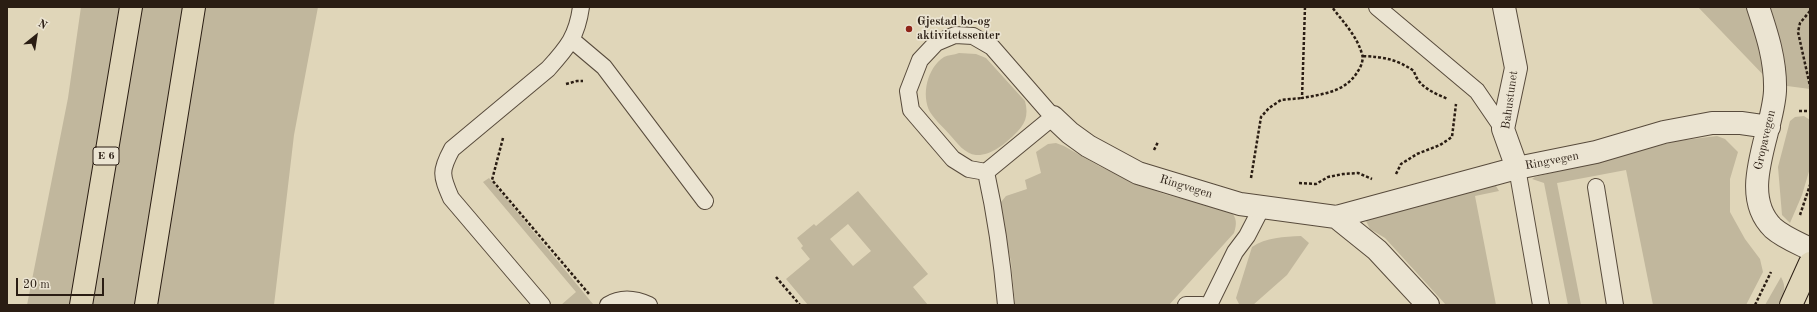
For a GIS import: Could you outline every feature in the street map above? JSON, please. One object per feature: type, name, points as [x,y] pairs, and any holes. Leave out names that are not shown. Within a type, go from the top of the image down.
[{"type":"main road","name":"E 6","points":[[81,305],[131,7]]},
{"type":"main road","points":[[146,305],[194,7]]},
{"type":"main road","points":[[1791,305],[1810,263]]},
{"type":"street","name":"Bahustunet","points":[[1504,7],[1516,68],[1503,129],[1517,168]]},
{"type":"street","name":"Gropavegen","points":[[1758,7],[1771,47],[1775,90],[1769,127],[1756,177],[1757,194],[1762,215],[1774,229],[1789,239],[1810,249]]},
{"type":"street","name":"Ringvegen","points":[[1053,117],[1070,133],[1088,146],[1138,173],[1254,206],[1336,217],[1517,168],[1596,152],[1664,132],[1712,123],[1741,122],[1769,127]]},
{"type":"street","points":[[1336,217],[1377,250],[1428,305]]},
{"type":"lane","points":[[542,305],[451,198],[443,180],[443,164],[452,149],[548,69],[572,40],[579,23],[581,7]]},
{"type":"lane","points":[[1377,7],[1477,91],[1503,129]]},
{"type":"lane","points":[[955,35],[973,36],[992,47],[1053,117],[986,172],[969,169],[953,159],[911,110],[908,92],[914,71],[920,60],[936,43],[955,35]]},
{"type":"lane","points":[[572,40],[604,68],[705,201]]},
{"type":"lane","points":[[1517,168],[1541,305]]},
{"type":"lane","points":[[986,172],[996,220],[1006,305]]},
{"type":"lane","points":[[1596,187],[1615,305]]},
{"type":"lane","points":[[1209,305],[1235,252],[1247,236],[1254,206]]},
{"type":"lane","points":[[608,305],[624,299],[637,300],[649,305]]},
{"type":"lane","points":[[1186,305],[1202,305]]},
{"type":"path","points":[[1302,98],[1305,7]]},
{"type":"path","points":[[1254,206],[1251,177],[1261,117],[1269,108],[1281,100],[1302,98],[1342,89],[1355,77],[1361,67],[1363,56],[1355,38],[1332,7]]},
{"type":"path","points":[[1810,11],[1800,23],[1798,32],[1810,86]]},
{"type":"path","points":[[1363,56],[1386,57],[1404,64],[1414,71],[1416,79],[1431,92],[1456,104],[1452,137],[1440,145],[1417,154],[1401,164],[1396,174],[1391,176]]},
{"type":"path","points":[[560,89],[577,81],[584,81],[588,84]]},
{"type":"path","points":[[504,136],[492,180],[593,299]]},
{"type":"path","points":[[1158,142],[1154,150],[1158,153]]},
{"type":"path","points":[[1292,183],[1316,184],[1328,177],[1358,173],[1373,179]]},
{"type":"path","points":[[1244,176],[1258,178]]},
{"type":"path","points":[[1799,218],[1810,185]]},
{"type":"path","points":[[1755,305],[1772,272]]},
{"type":"path","points":[[776,277],[800,305]]},
{"type":"shaded area","points":[[81,7],[318,7],[294,135],[274,305],[27,305],[68,98]]},
{"type":"shaded area","points":[[1698,7],[1810,7],[1810,89],[1772,84]]},
{"type":"shaded area","points":[[959,53],[976,54],[986,58],[1025,101],[1027,111],[1021,128],[1002,146],[987,154],[976,155],[968,153],[958,145],[934,118],[927,105],[927,82],[933,68],[944,57]]},
{"type":"shaded area","points":[[1804,116],[1810,120],[1810,168],[1802,195],[1790,223],[1782,215],[1778,167],[1790,121],[1795,117]]},
{"type":"shaded area","points":[[1717,136],[1725,139],[1738,152],[1730,179],[1730,212],[1745,239],[1760,259],[1763,272],[1746,305],[1653,305],[1626,170],[1557,183],[1581,305],[1568,305],[1544,183],[1532,179],[1677,141]]},
{"type":"shaded area","points":[[1056,143],[1099,166],[1143,186],[1164,194],[1230,211],[1236,221],[1234,233],[1169,305],[1015,305],[1011,262],[1000,210],[1001,202],[1006,196],[1027,189],[1025,180],[1041,173],[1036,152],[1048,144]]},
{"type":"shaded area","points":[[489,178],[593,304],[561,305],[576,292],[483,182]]},
{"type":"shaded area","points":[[1489,183],[1496,186],[1499,191],[1475,196],[1496,305],[1446,305],[1385,238],[1370,229],[1363,215]]},
{"type":"shaded area","points":[[858,191],[928,274],[913,287],[928,305],[808,305],[786,279],[810,259],[801,248],[803,246],[797,238],[814,224],[816,226]],"holes":[[[848,224],[871,251],[853,266],[830,239]]]},
{"type":"shaded area","points":[[1301,236],[1309,243],[1287,275],[1253,305],[1239,304],[1236,298],[1252,247],[1269,239]]},
{"type":"shaded area","points":[[1781,277],[1784,288],[1778,305],[1765,305]]},
{"type":"place","name":"Gjestad bo-og aktivitetssenter","points":[[909,29]]}]
